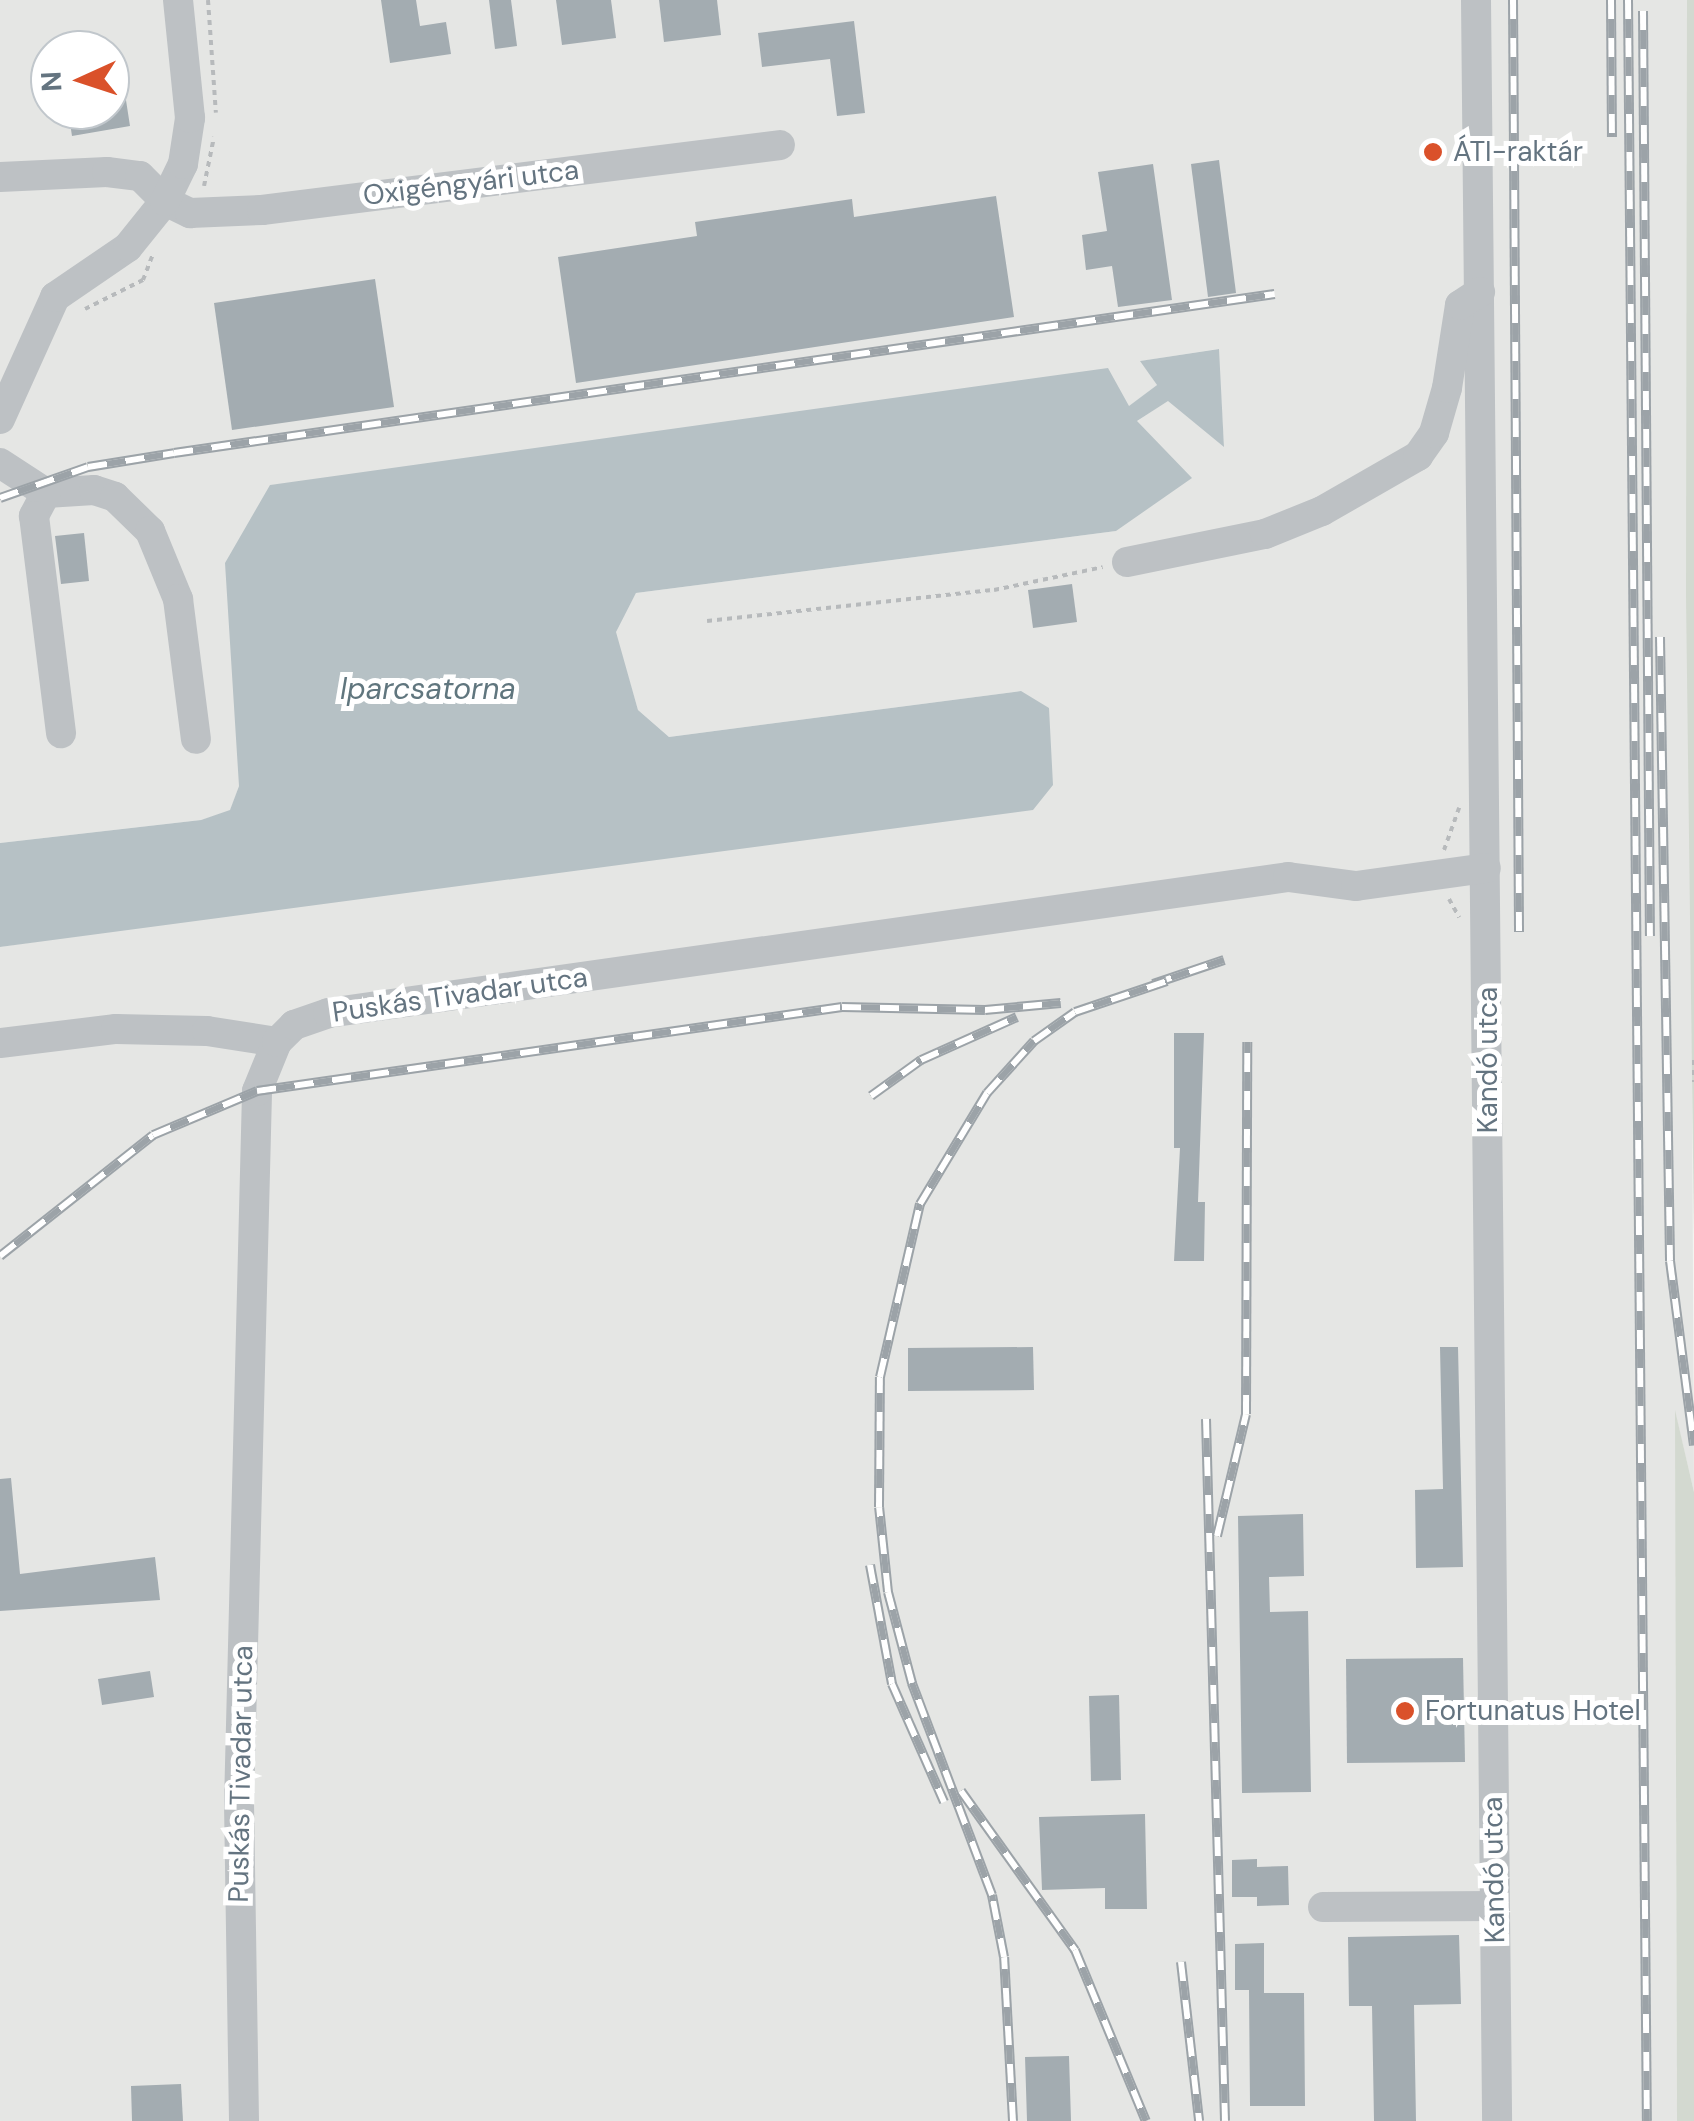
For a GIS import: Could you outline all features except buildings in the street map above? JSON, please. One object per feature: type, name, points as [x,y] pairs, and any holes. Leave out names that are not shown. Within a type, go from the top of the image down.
[{"type":"street","points":[[0,419],[40,318],[55,297],[128,247],[165,201],[183,164],[190,118],[178,0]]},
{"type":"street","name":"Kandó utca","points":[[1476,0],[1497,2121]]},
{"type":"street","name":"Oxigéngyári utca","points":[[0,177],[140,176],[165,201],[190,213],[262,210],[780,145]]},
{"type":"street","points":[[1127,562],[1264,534],[1339,503],[1418,456],[1434,433],[1447,388],[1460,305],[1480,292]]},
{"type":"street","points":[[0,463],[46,493],[94,490],[115,497],[150,531],[178,599],[196,739]]},
{"type":"street","points":[[46,493],[34,516],[61,733]]},
{"type":"street","name":"Puskás Tivadar utca","points":[[244,2121],[239,1804],[257,1091],[277,1042],[294,1025],[328,1013],[1288,877],[1356,886],[1486,868]]},
{"type":"street","points":[[0,1044],[116,1029],[207,1031],[277,1042]]},
{"type":"street","points":[[1324,1906],[1494,1906]]},
{"type":"path","points":[[707,621],[994,590],[1127,562]]},
{"type":"path","points":[[1694,1060],[1694,1082]]},
{"type":"shaded area","points":[[0,0],[1687,0],[1694,1492],[1676,1416],[1677,2121],[0,2121],[0,947],[237,912],[1021,691],[669,737],[638,710],[615,632],[636,593],[1116,531],[1152,439],[1136,422],[1168,400],[1224,446],[1218,349],[1141,361],[1157,385],[1129,407],[271,485],[239,786],[230,811],[201,820],[0,843]]},
{"type":"shaded area","points":[[1687,0],[1694,0],[1694,1236],[1686,596]]},
{"type":"shaded area","points":[[1675,1410],[1694,1492],[1694,2121],[1677,2121]]},
{"type":"water","name":"Iparcsatorna","points":[[1219,349],[1224,447],[1168,401],[1137,421],[1192,478],[1116,531],[636,593],[616,632],[638,710],[669,737],[1021,691],[1049,708],[1053,785],[1033,810],[0,947],[0,843],[201,820],[230,810],[239,786],[225,563],[270,485],[1108,368],[1129,406],[1157,385],[1140,361]]},
{"type":"railway","points":[[1513,0],[1519,932]]},
{"type":"railway","points":[[1611,0],[1612,137]]},
{"type":"railway","points":[[1628,0],[1647,2121]]},
{"type":"railway","points":[[1643,11],[1650,936]]},
{"type":"railway","points":[[0,498],[88,467],[174,453],[1275,294]]},
{"type":"railway","points":[[1660,637],[1670,1261],[1694,1445]]},
{"type":"railway","points":[[1153,984],[1224,960]]},
{"type":"railway","points":[[1013,2121],[1004,1957],[992,1895],[912,1683],[888,1592],[879,1507],[880,1377],[920,1204],[987,1093],[1034,1041],[1075,1012],[1167,981]]},
{"type":"railway","points":[[0,1256],[153,1135],[257,1091],[842,1007],[985,1010],[1061,1003]]},
{"type":"railway","points":[[871,1096],[921,1060],[1017,1017]]},
{"type":"railway","points":[[1217,1536],[1246,1414],[1247,1042]]},
{"type":"railway","points":[[1206,1419],[1225,2121]]},
{"type":"railway","points":[[870,1565],[892,1684],[944,1802]]},
{"type":"railway","points":[[961,1791],[1075,1950],[1146,2121]]},
{"type":"railway","points":[[1181,1962],[1199,2121]]},
{"type":"place","name":"ÁTI-raktár","points":[[1433,152]]},
{"type":"place","name":"Fortunatus Hotel","points":[[1405,1711]]}]
